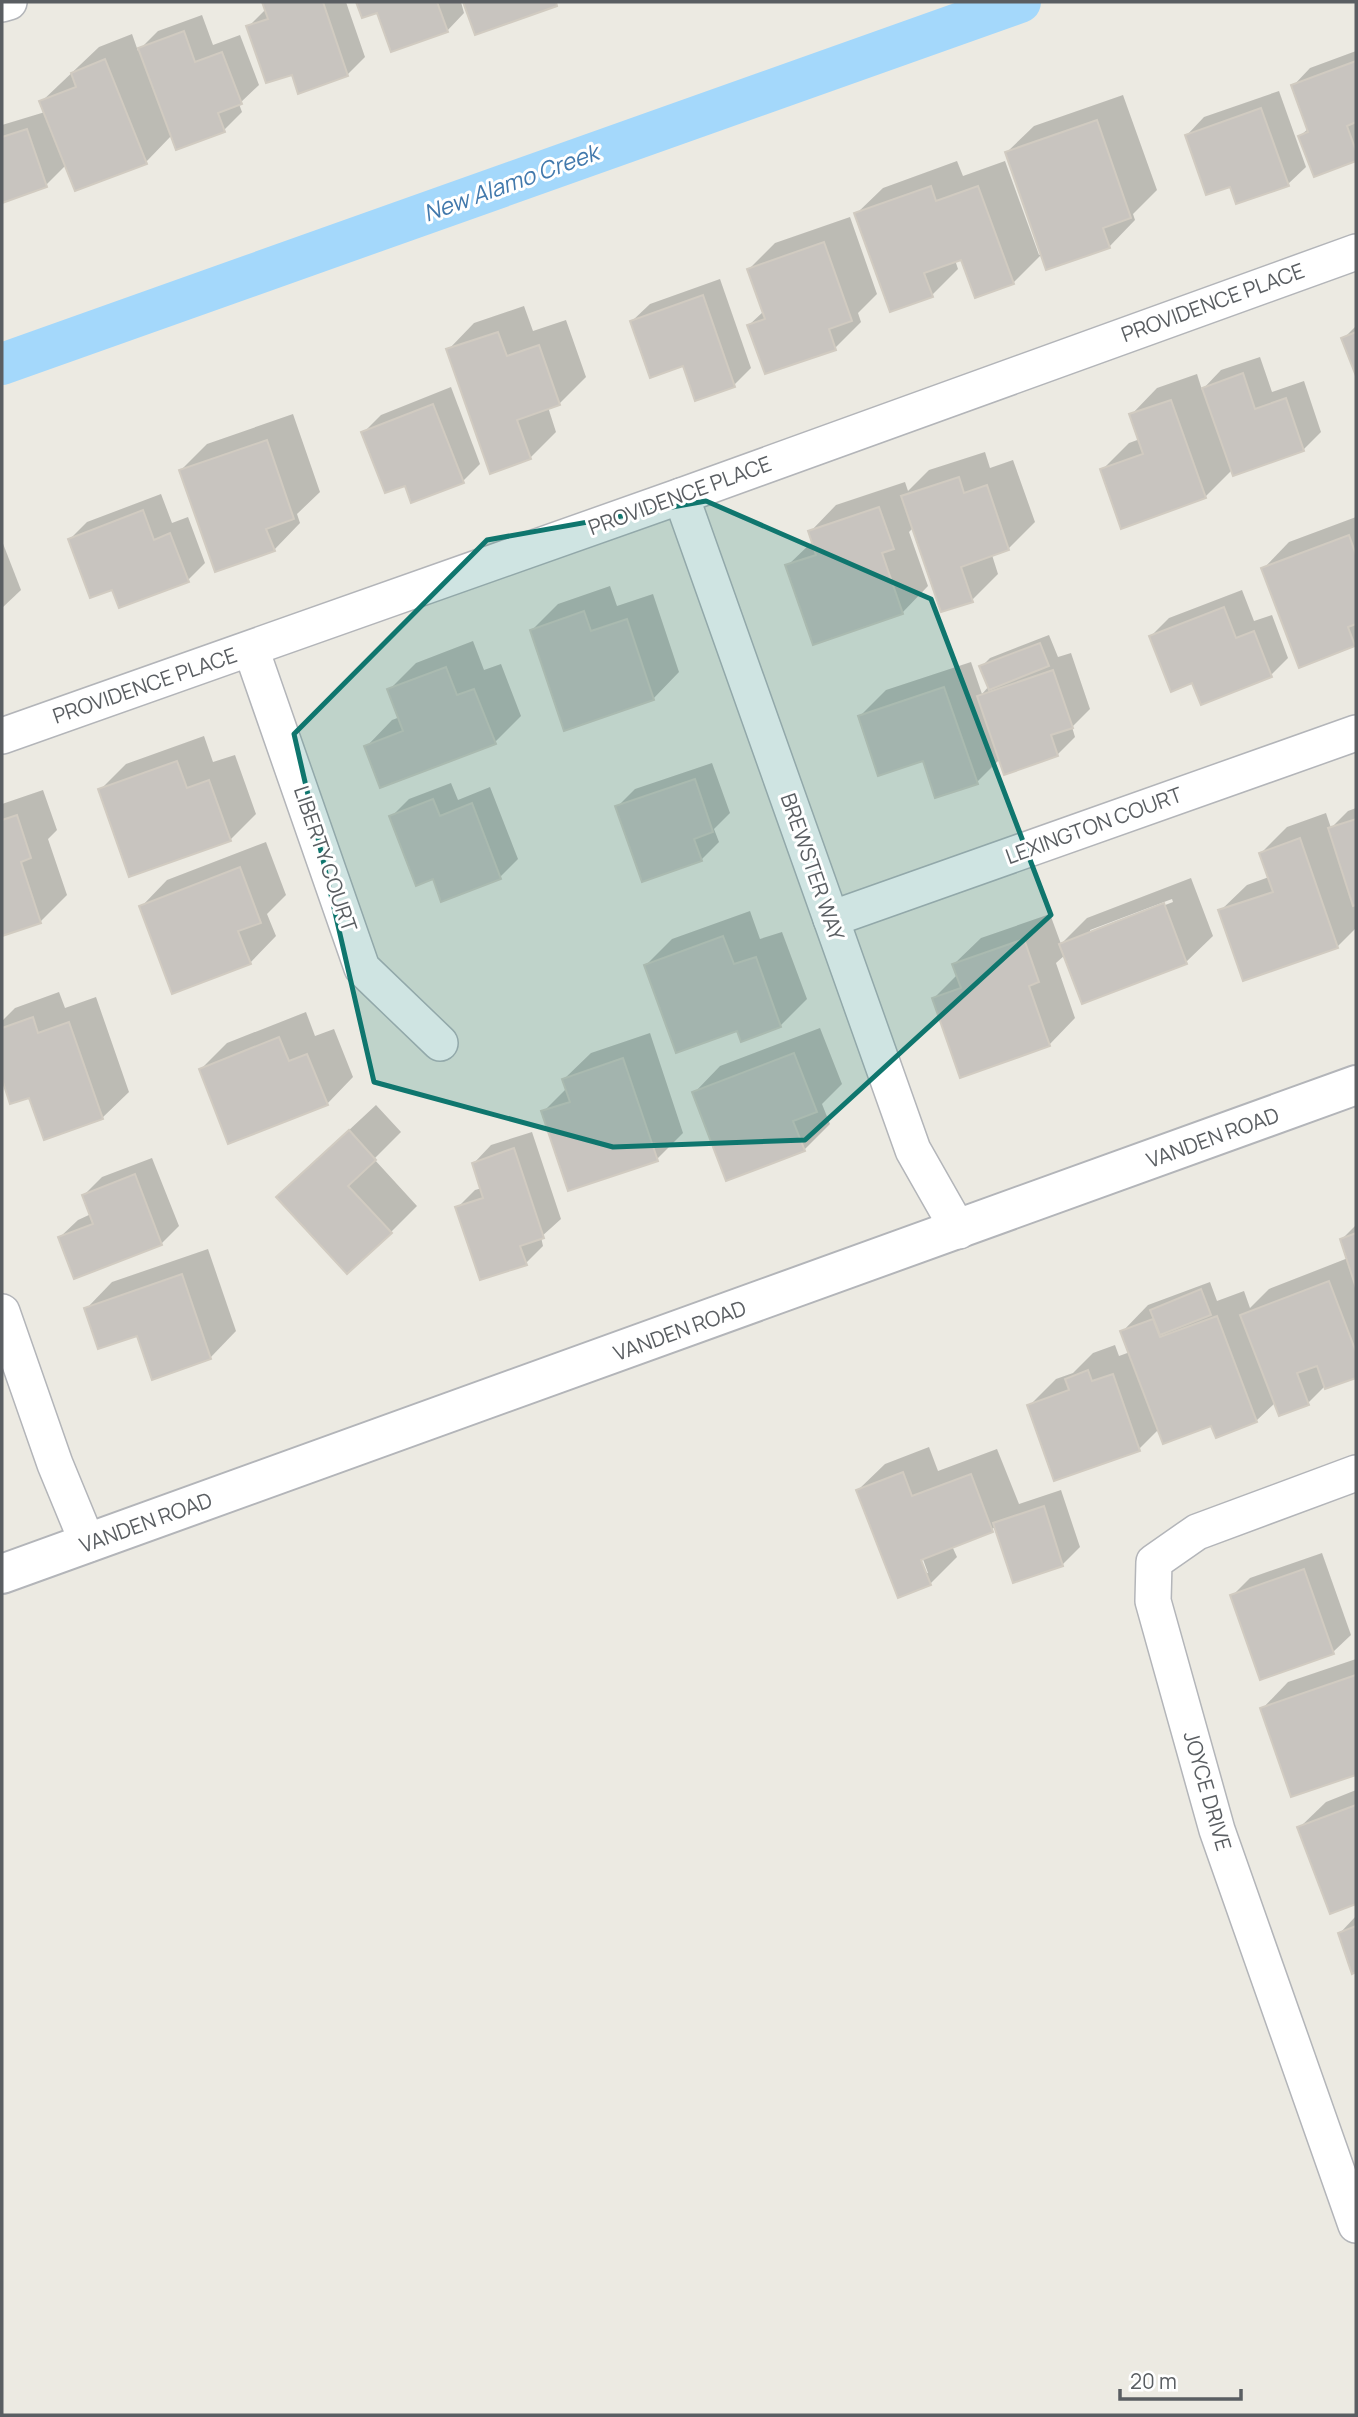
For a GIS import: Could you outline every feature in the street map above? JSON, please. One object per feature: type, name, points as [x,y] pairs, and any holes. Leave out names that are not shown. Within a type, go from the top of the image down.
[{"type":"street","points":[[2,4],[9,2]]},
{"type":"street","name":"PROVIDENCE PLACE","points":[[2,736],[681,496],[1356,251]]},
{"type":"street","name":"BREWSTER WAY","points":[[681,496],[913,1150],[959,1231]]},
{"type":"street","name":"LIBERTY COURT","points":[[251,649],[362,968],[440,1043]]},
{"type":"street","name":"LEXINGTON COURT","points":[[831,919],[1356,733]]},
{"type":"street","name":"VANDEN ROAD","points":[[2,1574],[959,1231],[1356,1085]]},
{"type":"street","points":[[2,1311],[55,1464],[88,1544]]},
{"type":"street","name":"JOYCE DRIVE","points":[[1356,1473],[1197,1532],[1154,1562],[1153,1601],[1217,1830],[1356,2225]]},
{"type":"highlighted area","points":[[706,501],[931,599],[1051,915],[805,1140],[613,1147],[374,1082],[294,734],[487,540]]},
{"type":"building","points":[[262,2],[323,2],[348,76],[298,94],[292,75],[266,83],[246,26],[268,19]]},
{"type":"building","points":[[356,2],[437,2],[448,32],[391,52],[377,13],[362,18]]},
{"type":"building","points":[[463,2],[556,2],[557,6],[475,35]]},
{"type":"building","points":[[184,31],[195,62],[222,52],[242,104],[218,113],[225,132],[176,150],[138,48]]},
{"type":"building","points":[[105,59],[147,164],[75,191],[39,101],[76,87],[71,73]]},
{"type":"building","points":[[1356,61],[1356,122],[1347,126],[1356,151],[1356,161],[1314,177],[1298,136],[1308,132],[1291,85]]},
{"type":"building","points":[[1261,108],[1289,186],[1236,204],[1230,187],[1206,195],[1185,135]]},
{"type":"building","points":[[1097,120],[1131,218],[1103,228],[1110,248],[1046,270],[1005,152]]},
{"type":"building","points":[[27,129],[47,187],[2,203],[2,137]]},
{"type":"building","points":[[931,186],[936,201],[978,186],[1014,284],[975,298],[961,260],[924,273],[933,297],[890,312],[854,213]]},
{"type":"building","points":[[824,242],[852,321],[829,329],[836,350],[765,374],[747,325],[765,319],[747,269]]},
{"type":"building","points":[[703,295],[735,387],[695,401],[683,366],[650,378],[630,321]]},
{"type":"building","points":[[498,332],[507,356],[539,345],[560,405],[517,420],[531,459],[490,474],[446,349]]},
{"type":"building","points":[[1356,332],[1356,376],[1341,338]]},
{"type":"building","points":[[1243,373],[1255,409],[1286,398],[1304,451],[1233,476],[1202,388]]},
{"type":"building","points":[[1171,400],[1206,498],[1121,529],[1100,469],[1143,454],[1129,414]]},
{"type":"building","points":[[433,404],[464,483],[411,503],[405,486],[385,493],[361,432]]},
{"type":"building","points":[[267,440],[294,519],[266,529],[275,551],[215,572],[179,470]]},
{"type":"building","points":[[959,477],[964,493],[987,485],[1009,550],[961,567],[973,602],[941,612],[901,496]]},
{"type":"building","points":[[879,507],[894,549],[882,553],[903,614],[813,645],[785,565],[816,555],[808,531]]},
{"type":"building","points":[[143,510],[154,540],[170,533],[189,582],[119,608],[112,590],[90,598],[68,539]]},
{"type":"building","points":[[1349,535],[1356,555],[1356,624],[1348,627],[1355,646],[1299,668],[1261,568]]},
{"type":"building","points":[[1224,607],[1236,638],[1254,631],[1272,677],[1201,705],[1192,683],[1171,692],[1149,636]]},
{"type":"building","points":[[584,611],[591,631],[627,619],[654,700],[564,731],[530,630]]},
{"type":"building","points":[[1040,643],[1049,666],[989,690],[979,666]]},
{"type":"building","points":[[446,667],[457,695],[474,689],[496,744],[380,788],[364,746],[403,731],[387,689]]},
{"type":"building","points":[[1053,670],[1073,728],[1051,735],[1058,756],[1004,775],[977,696]]},
{"type":"building","points":[[944,687],[978,784],[935,798],[923,761],[878,776],[858,716]]},
{"type":"building","points":[[177,761],[187,788],[209,780],[231,841],[129,877],[98,789]]},
{"type":"building","points":[[695,779],[713,832],[694,839],[702,861],[642,882],[615,806]]},
{"type":"building","points":[[433,799],[440,816],[472,803],[501,879],[441,902],[433,879],[416,886],[389,816]]},
{"type":"building","points":[[17,815],[31,858],[21,862],[41,923],[2,936],[2,820]]},
{"type":"building","points":[[1356,819],[1356,905],[1353,906],[1328,828]]},
{"type":"building","points":[[1300,838],[1338,948],[1243,981],[1218,910],[1273,892],[1259,853]]},
{"type":"building","points":[[240,867],[261,923],[238,931],[251,964],[172,994],[139,906]]},
{"type":"building","points":[[1164,903],[1187,964],[1082,1004],[1059,944]]},
{"type":"building","points":[[723,936],[734,964],[756,957],[781,1027],[741,1042],[737,1031],[676,1053],[644,965]]},
{"type":"building","points":[[1024,939],[1039,982],[1029,986],[1050,1046],[960,1078],[932,998],[961,988],[952,964]]},
{"type":"building","points":[[33,1017],[38,1033],[69,1022],[103,1119],[44,1140],[29,1098],[10,1104],[2,1079],[2,1028]]},
{"type":"building","points":[[279,1037],[289,1061],[307,1054],[328,1105],[228,1144],[199,1069]]},
{"type":"building","points":[[794,1053],[817,1112],[793,1121],[805,1151],[726,1181],[692,1092]]},
{"type":"building","points":[[623,1058],[658,1161],[568,1191],[541,1111],[570,1102],[562,1079]]},
{"type":"building","points":[[349,1130],[376,1160],[348,1186],[392,1233],[347,1274],[276,1197]]},
{"type":"building","points":[[514,1148],[544,1238],[520,1246],[527,1265],[480,1280],[455,1207],[483,1198],[472,1163]]},
{"type":"building","points":[[135,1174],[162,1245],[74,1279],[58,1237],[93,1224],[82,1195]]},
{"type":"building","points":[[1356,1233],[1356,1288],[1340,1239]]},
{"type":"building","points":[[182,1274],[211,1359],[152,1380],[137,1336],[98,1349],[84,1308]]},
{"type":"building","points":[[1329,1281],[1356,1352],[1356,1378],[1325,1389],[1317,1366],[1297,1373],[1309,1405],[1279,1416],[1240,1315]]},
{"type":"building","points":[[1201,1289],[1211,1315],[1160,1335],[1150,1310]]},
{"type":"building","points":[[1217,1316],[1257,1422],[1216,1438],[1211,1426],[1163,1444],[1120,1331],[1153,1319],[1160,1337]]},
{"type":"building","points":[[1088,1370],[1092,1381],[1113,1374],[1140,1451],[1054,1481],[1027,1405],[1069,1390],[1065,1379]]},
{"type":"building","points":[[903,1472],[912,1496],[971,1474],[993,1532],[921,1560],[931,1585],[898,1598],[856,1490]]},
{"type":"building","points":[[1044,1506],[1063,1566],[1013,1583],[993,1523]]},
{"type":"building","points":[[1304,1569],[1334,1654],[1260,1680],[1230,1595]]},
{"type":"building","points":[[1356,1675],[1356,1775],[1291,1797],[1260,1708]]},
{"type":"building","points":[[1356,1805],[1356,1904],[1330,1914],[1297,1827]]},
{"type":"building","points":[[1356,1926],[1356,1972],[1352,1974],[1338,1933]]},
{"type":"waterway","name":"New Alamo Creek","points":[[2,364],[1020,2]]}]
